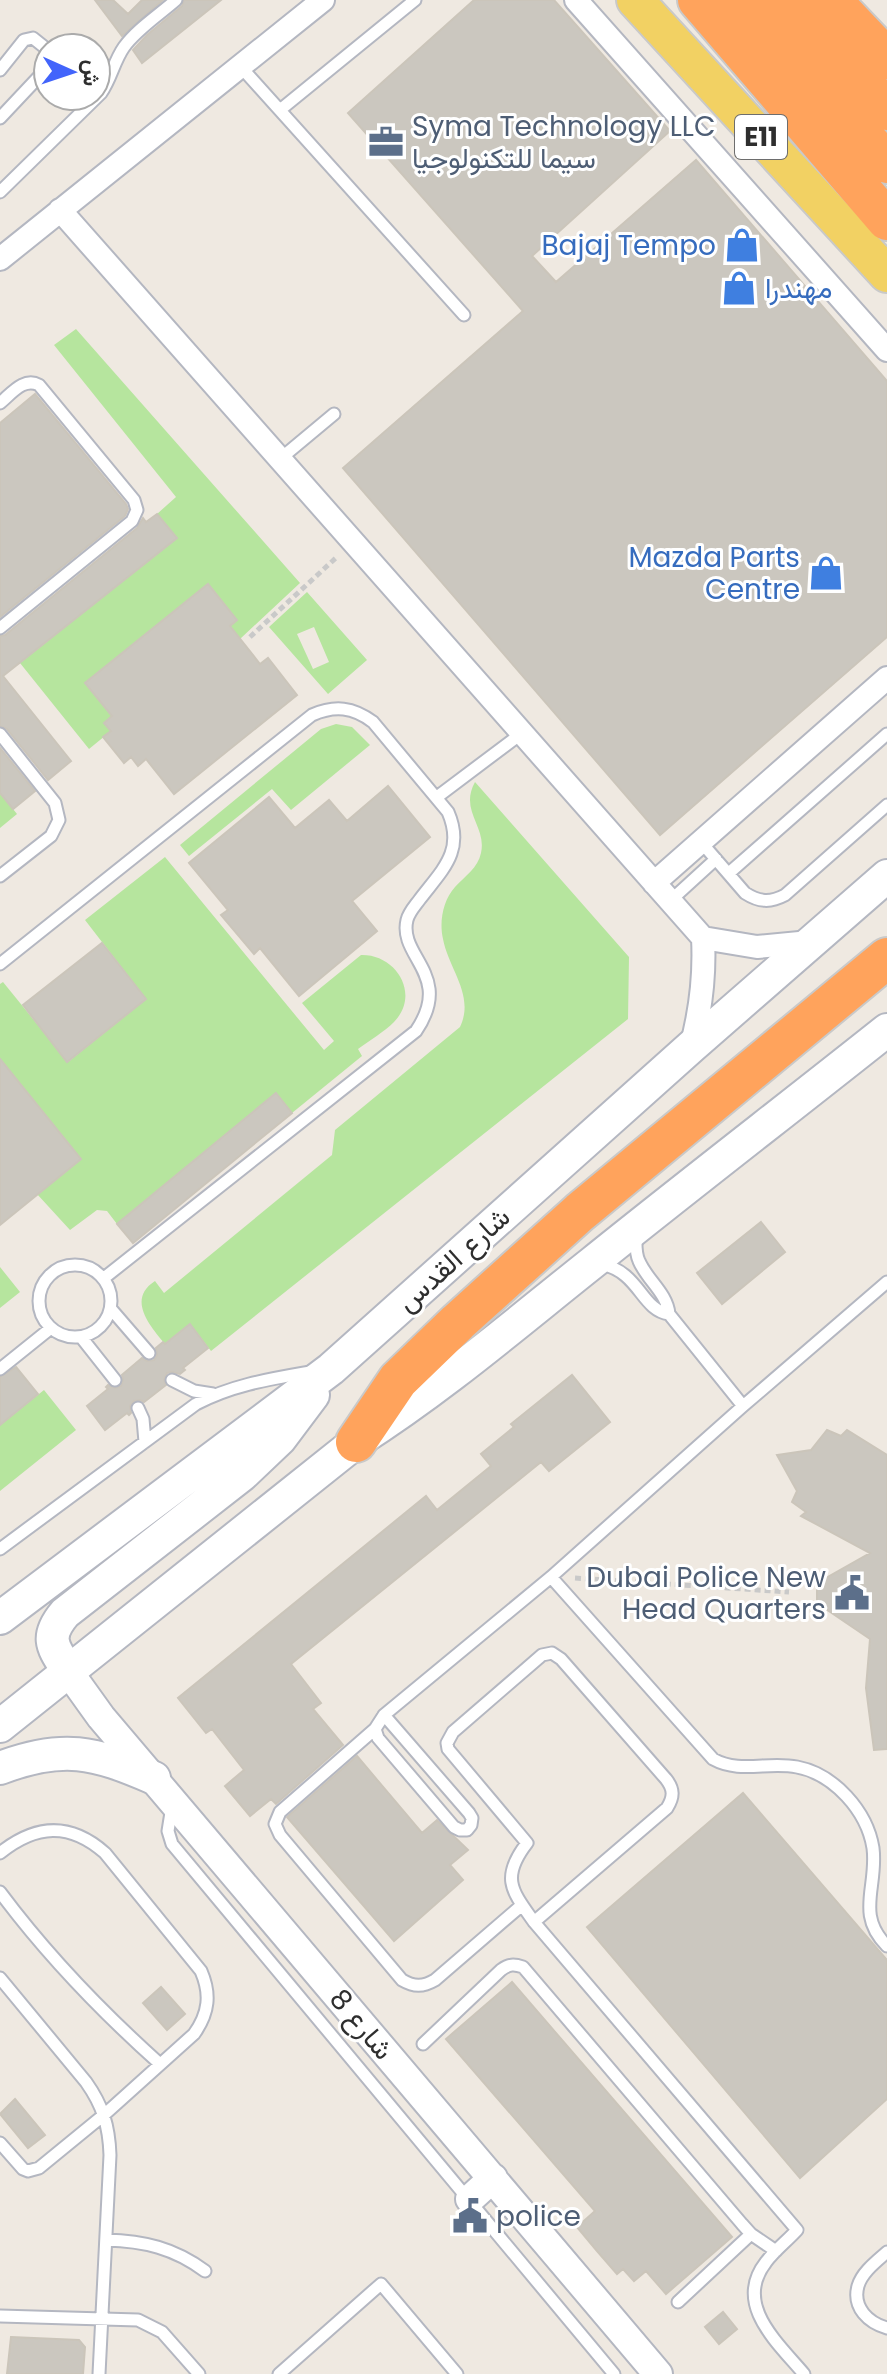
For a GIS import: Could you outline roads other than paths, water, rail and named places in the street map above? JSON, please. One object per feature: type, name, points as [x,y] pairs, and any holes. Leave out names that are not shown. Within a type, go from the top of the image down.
[{"type":"highway","points":[[698,0],[887,220]]},
{"type":"highway","points":[[741,0],[887,163]]},
{"type":"highway","points":[[788,0],[887,110]]},
{"type":"highway","points":[[831,0],[887,59]]},
{"type":"highway","points":[[356,1442],[398,1380],[458,1322],[580,1212],[887,958]]},
{"type":"main road","name":"E11","points":[[635,0],[887,274]]},
{"type":"main road","name":"شارع القدس","points":[[0,1618],[331,1369],[887,876]]},
{"type":"main road","points":[[0,1726],[356,1442],[480,1355],[887,1030]]},
{"type":"main road","points":[[68,1671],[54,1649],[51,1637],[55,1625],[65,1613],[242,1475],[280,1439],[331,1369]]},
{"type":"main road","points":[[0,1768],[34,1756],[73,1753],[115,1761],[164,1790]]},
{"type":"street","points":[[0,259],[323,0]]},
{"type":"street","points":[[576,0],[887,350]]},
{"type":"street","points":[[60,210],[703,938],[757,947],[812,941]]},
{"type":"street","points":[[654,883],[887,678]]},
{"type":"street","points":[[691,1047],[703,993],[703,938]]},
{"type":"street","name":"شارع 8","points":[[68,1671],[101,1717],[658,2374]]},
{"type":"street","points":[[470,2199],[493,2178]]},
{"type":"lane","points":[[0,192],[101,93],[130,39],[176,0]]},
{"type":"lane","points":[[280,110],[415,0]]},
{"type":"lane","points":[[0,70],[24,40],[32,38]]},
{"type":"lane","points":[[240,66],[464,315]]},
{"type":"lane","points":[[0,118],[32,84]]},
{"type":"lane","points":[[0,403],[23,384],[33,382],[39,385],[134,500],[137,510],[132,521],[0,628]]},
{"type":"lane","points":[[280,459],[334,414]]},
{"type":"lane","points":[[2,959],[312,715],[324,710],[350,710],[363,714],[373,722],[437,797],[453,824],[456,839],[448,862],[408,917],[406,928],[429,985],[427,1009],[416,1031],[104,1278]]},
{"type":"lane","points":[[437,797],[522,733]]},
{"type":"lane","points":[[0,734],[55,803],[59,820],[51,836],[0,876]]},
{"type":"lane","points":[[729,873],[887,734]]},
{"type":"lane","points":[[701,842],[745,893],[765,902],[776,900],[887,805]]},
{"type":"lane","points":[[670,901],[716,859]]},
{"type":"lane","points":[[636,1229],[639,1262],[663,1296],[669,1314],[743,1406]]},
{"type":"lane","points":[[593,1262],[625,1274],[657,1310],[669,1314]]},
{"type":"lane","points":[[84,1266],[104,1278],[112,1298],[111,1309],[100,1328],[81,1337],[60,1334],[44,1319],[39,1295],[43,1284],[61,1268],[84,1266]]},
{"type":"lane","points":[[522,1905],[435,1980],[419,1986],[410,1985],[402,1980],[280,1835],[275,1824],[280,1812],[375,1729],[384,1715],[551,1577],[887,1282]]},
{"type":"lane","points":[[111,1309],[149,1353]]},
{"type":"lane","points":[[0,1369],[51,1328]]},
{"type":"lane","points":[[81,1337],[115,1380]]},
{"type":"lane","points":[[0,1549],[196,1404],[214,1394],[256,1381],[331,1369]]},
{"type":"lane","points":[[172,1380],[194,1391],[214,1394]]},
{"type":"lane","points":[[138,1408],[143,1419],[145,1442]]},
{"type":"lane","points":[[551,1577],[713,1759],[726,1766],[740,1768],[798,1767],[828,1781],[854,1804],[865,1823],[872,1845],[874,1867],[869,1908],[872,1926],[887,1946]]},
{"type":"lane","points":[[534,1922],[667,1808],[673,1793],[666,1779],[561,1659],[552,1653],[542,1655],[453,1732],[447,1743],[451,1755],[527,1843],[514,1863],[511,1875],[514,1896],[534,1922],[797,2230],[757,2277],[754,2300],[760,2322],[804,2374]]},
{"type":"lane","points":[[375,1729],[378,1738],[454,1827],[467,1830],[472,1818],[469,1813],[384,1715]]},
{"type":"lane","points":[[164,1790],[172,1844],[614,2374]]},
{"type":"lane","points":[[0,1853],[32,1832],[71,1832],[91,1841],[105,1853],[201,1971],[207,1985],[208,2003],[203,2021],[194,2034],[105,2114],[34,2170],[23,2169],[0,2143]]},
{"type":"lane","points":[[0,1892],[78,1985],[160,2064]]},
{"type":"lane","points":[[423,2044],[501,1970],[508,1965],[523,1967],[751,2234],[776,2251]]},
{"type":"lane","points":[[0,1978],[86,2082],[105,2114],[110,2155],[99,2374]]},
{"type":"lane","points":[[678,2302],[751,2234]]},
{"type":"lane","points":[[106,2240],[149,2243],[169,2249],[205,2271]]},
{"type":"lane","points":[[887,2252],[869,2269],[858,2286],[859,2307],[872,2324],[887,2328]]},
{"type":"lane","points":[[279,2374],[381,2284],[457,2374]]},
{"type":"lane","points":[[0,2316],[138,2320],[155,2327],[199,2374]]},
{"type":"place","name":"Syma Technology LLC سيما للتكنولوجيا","points":[[386,142]]},
{"type":"place","name":"Bajaj Tempo","points":[[742,245]]},
{"type":"place","name":"مهندرا","points":[[739,288]]},
{"type":"place","name":"Mazda Parts Centre","points":[[826,573]]},
{"type":"place","name":"Dubai Police New Head Quarters","points":[[852,1593]]},
{"type":"place","name":"police","points":[[470,2216]]}]
